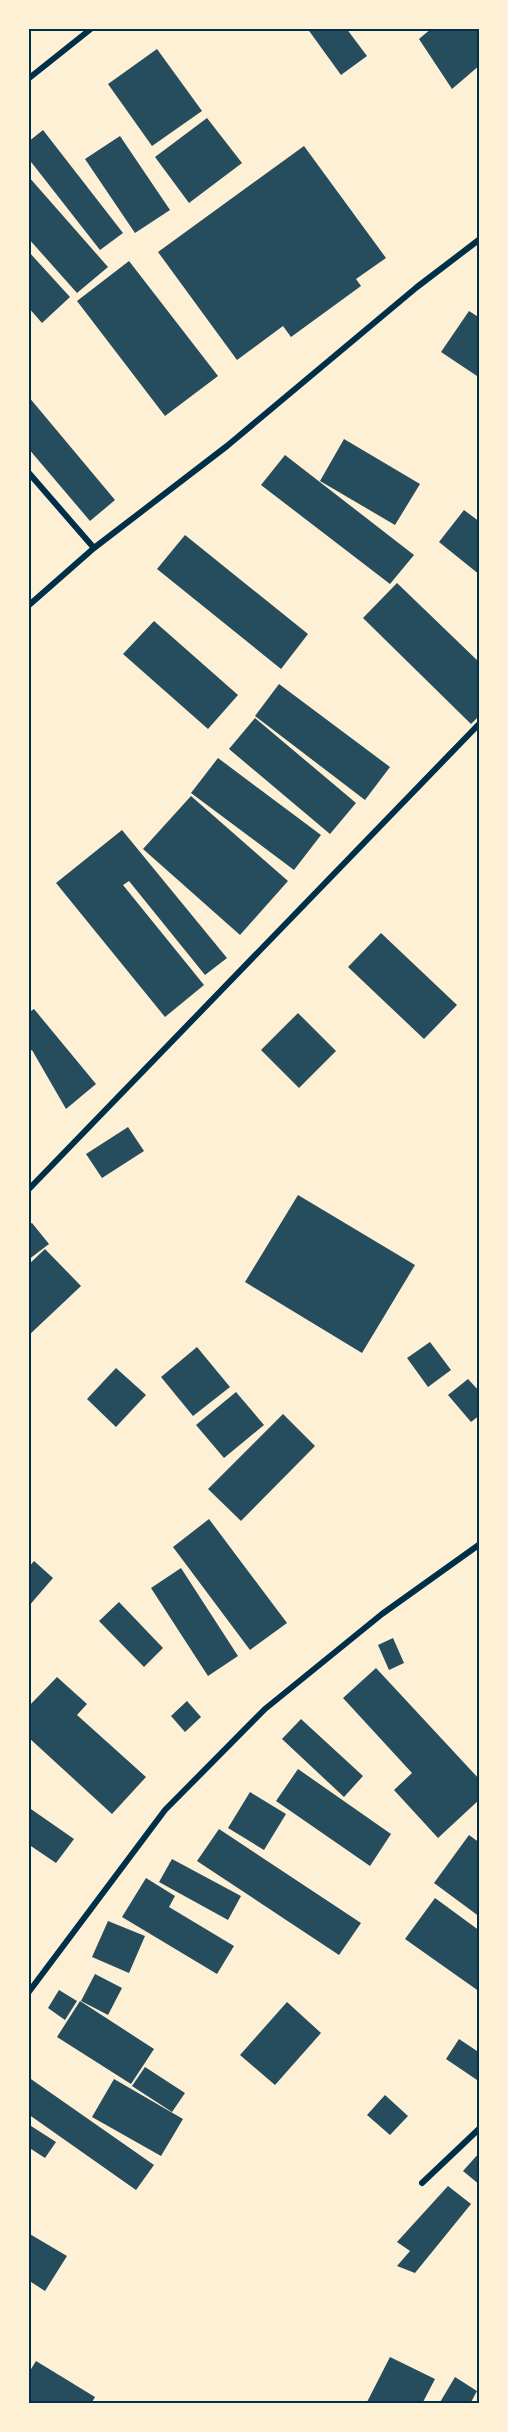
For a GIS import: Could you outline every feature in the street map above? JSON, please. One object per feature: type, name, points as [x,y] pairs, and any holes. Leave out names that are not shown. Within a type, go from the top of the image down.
[{"type":"street","points":[[28,79],[92,28]]},
{"type":"street","points":[[28,606],[94,548],[227,446],[417,286],[480,238]]},
{"type":"street","points":[[28,472],[94,548]]},
{"type":"street","points":[[28,1190],[480,723]]},
{"type":"street","points":[[28,1993],[165,1810],[265,1709],[382,1614],[480,1544]]},
{"type":"street","points":[[422,2183],[480,2128]]},
{"type":"building","points":[[307,28],[346,28],[367,56],[341,75]]},
{"type":"building","points":[[432,28],[480,28],[480,65],[452,89],[419,39]]},
{"type":"building","points":[[157,49],[202,111],[152,146],[108,84]]},
{"type":"building","points":[[207,118],[242,163],[189,203],[155,157]]},
{"type":"building","points":[[43,130],[123,233],[100,250],[28,158],[28,142]]},
{"type":"building","points":[[120,136],[170,210],[135,233],[85,159]]},
{"type":"building","points":[[304,146],[386,258],[356,279],[361,286],[291,337],[283,326],[237,360],[158,252]]},
{"type":"building","points":[[28,176],[108,267],[77,293],[28,238]]},
{"type":"building","points":[[28,251],[70,297],[42,323],[28,307]]},
{"type":"building","points":[[129,261],[218,376],[165,416],[77,301]]},
{"type":"building","points":[[469,311],[480,318],[480,378],[441,352]]},
{"type":"building","points":[[28,396],[115,500],[90,521],[28,448]]},
{"type":"building","points":[[344,439],[420,484],[395,525],[320,481]]},
{"type":"building","points":[[285,455],[414,555],[390,584],[261,485]]},
{"type":"building","points":[[464,510],[480,522],[480,575],[439,542]]},
{"type":"building","points":[[185,535],[308,634],[281,669],[157,569]]},
{"type":"building","points":[[397,583],[480,663],[480,715],[471,724],[363,618]]},
{"type":"building","points":[[154,621],[238,695],[208,729],[123,654]]},
{"type":"building","points":[[279,684],[390,767],[365,800],[255,716]]},
{"type":"building","points":[[255,718],[356,803],[330,834],[229,749]]},
{"type":"building","points":[[218,758],[321,835],[294,870],[191,793]]},
{"type":"building","points":[[191,796],[288,881],[240,935],[143,849]]},
{"type":"building","points":[[122,830],[227,958],[205,975],[129,881],[123,885],[204,985],[165,1017],[56,883]]},
{"type":"building","points":[[381,933],[457,1005],[424,1039],[348,967]]},
{"type":"building","points":[[34,1009],[96,1084],[66,1109],[32,1050],[28,1052],[28,1013]]},
{"type":"building","points":[[298,1013],[336,1051],[299,1088],[261,1050]]},
{"type":"building","points":[[128,1127],[144,1151],[102,1178],[86,1154]]},
{"type":"building","points":[[298,1195],[415,1265],[362,1353],[245,1282]]},
{"type":"building","points":[[32,1223],[49,1244],[28,1260],[28,1225]]},
{"type":"building","points":[[45,1249],[81,1286],[28,1336],[28,1265]]},
{"type":"building","points":[[430,1342],[451,1370],[428,1387],[407,1358]]},
{"type":"building","points":[[197,1347],[230,1387],[193,1416],[161,1377]]},
{"type":"building","points":[[116,1368],[146,1395],[116,1427],[87,1399]]},
{"type":"building","points":[[468,1379],[480,1392],[480,1415],[471,1422],[448,1395]]},
{"type":"building","points":[[236,1392],[264,1425],[224,1458],[196,1425]]},
{"type":"building","points":[[283,1414],[315,1446],[241,1521],[208,1489]]},
{"type":"building","points":[[209,1519],[287,1623],[250,1650],[173,1547]]},
{"type":"building","points":[[34,1561],[53,1578],[28,1607],[28,1568]]},
{"type":"building","points":[[181,1568],[238,1656],[208,1676],[151,1588]]},
{"type":"building","points":[[119,1602],[163,1648],[144,1667],[99,1621]]},
{"type":"building","points":[[393,1638],[404,1663],[389,1670],[378,1645]]},
{"type":"building","points":[[376,1668],[480,1780],[480,1799],[438,1838],[394,1790],[412,1773],[343,1698]]},
{"type":"building","points":[[57,1677],[87,1704],[77,1715],[146,1777],[112,1814],[28,1737],[28,1707]]},
{"type":"building","points":[[187,1701],[201,1717],[185,1732],[171,1716]]},
{"type":"building","points":[[301,1719],[363,1776],[344,1797],[282,1739]]},
{"type":"building","points":[[298,1769],[391,1834],[370,1866],[276,1801]]},
{"type":"building","points":[[250,1792],[286,1814],[264,1850],[228,1828]]},
{"type":"building","points":[[28,1807],[74,1839],[56,1863],[28,1844]]},
{"type":"building","points":[[219,1829],[361,1923],[339,1955],[197,1861]]},
{"type":"building","points":[[469,1835],[480,1843],[480,1917],[434,1883]]},
{"type":"building","points":[[172,1859],[241,1896],[228,1920],[159,1882]]},
{"type":"building","points":[[146,1878],[175,1896],[169,1907],[234,1946],[217,1974],[122,1917]]},
{"type":"building","points":[[435,1898],[480,1931],[480,1992],[405,1939]]},
{"type":"building","points":[[108,1921],[145,1936],[129,1973],[92,1957]]},
{"type":"building","points":[[95,1974],[122,1988],[108,2015],[81,2001]]},
{"type":"building","points":[[59,1990],[77,2001],[65,2020],[48,2008]]},
{"type":"building","points":[[80,2001],[154,2049],[131,2084],[57,2037]]},
{"type":"building","points":[[287,2002],[321,2033],[275,2085],[240,2055]]},
{"type":"building","points":[[459,2039],[480,2053],[480,2082],[446,2059]]},
{"type":"building","points":[[145,2067],[185,2093],[172,2112],[132,2086]]},
{"type":"building","points":[[28,2077],[154,2165],[136,2190],[28,2114]]},
{"type":"building","points":[[114,2079],[183,2119],[161,2156],[92,2117]]},
{"type":"building","points":[[385,2095],[408,2116],[390,2135],[367,2115]]},
{"type":"building","points":[[28,2124],[56,2142],[45,2158],[28,2147]]},
{"type":"building","points":[[480,2152],[480,2185],[463,2171]]},
{"type":"building","points":[[448,2186],[471,2204],[415,2273],[397,2266],[410,2251],[397,2242]]},
{"type":"building","points":[[28,2233],[67,2256],[45,2291],[28,2280]]},
{"type":"building","points":[[390,2357],[435,2379],[422,2404],[366,2404]]},
{"type":"building","points":[[36,2361],[95,2397],[91,2404],[28,2404],[28,2374]]},
{"type":"building","points":[[455,2377],[477,2391],[470,2404],[439,2404]]}]
